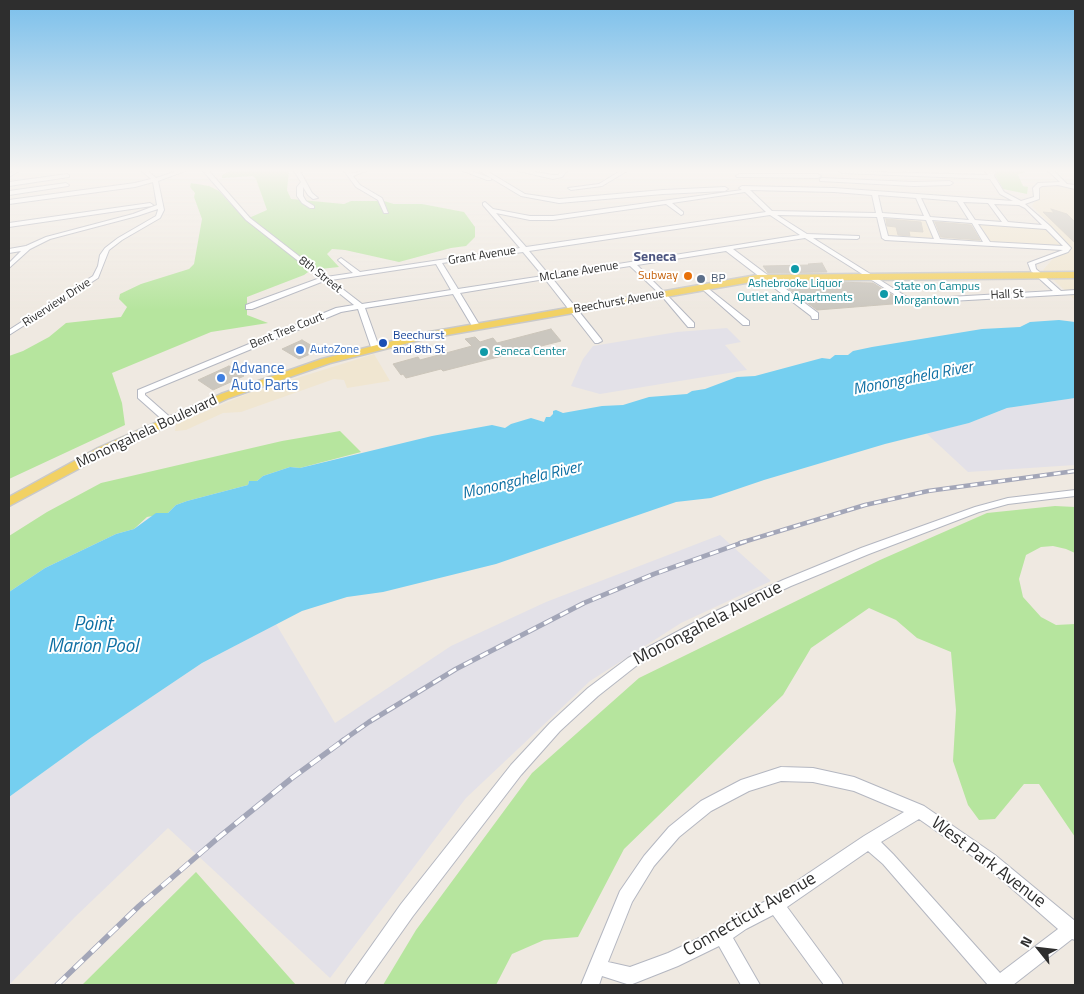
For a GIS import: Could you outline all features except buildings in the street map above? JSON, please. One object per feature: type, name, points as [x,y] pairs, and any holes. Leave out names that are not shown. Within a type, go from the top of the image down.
[{"type":"main road","name":"Beechurst Avenue","points":[[375,347],[476,326],[765,277],[1075,275]]},
{"type":"main road","name":"Monongahela Boulevard","points":[[9,502],[94,455],[168,420],[266,381],[375,347]]},
{"type":"street","points":[[9,225],[66,217]]},
{"type":"street","points":[[9,266],[28,248],[48,238],[125,217]]},
{"type":"street","name":"Riverview Drive","points":[[9,333],[96,277],[103,255],[107,250],[120,239],[157,217]]},
{"type":"street","name":"8th Street","points":[[246,217],[361,307]]},
{"type":"street","points":[[495,217],[524,249],[598,341]]},
{"type":"street","points":[[530,217],[539,219],[551,217]]},
{"type":"street","name":"Grant Avenue","points":[[249,307],[324,278],[741,217]]},
{"type":"street","points":[[778,217],[870,277]]},
{"type":"street","points":[[880,217],[885,238],[1068,248]]},
{"type":"street","name":"Grant Avenue","points":[[908,217],[1048,227]]},
{"type":"street","points":[[971,217],[988,244]]},
{"type":"street","points":[[1001,217],[1007,225]]},
{"type":"street","points":[[1038,217],[1068,248]]},
{"type":"street","points":[[928,219],[938,241]]},
{"type":"street","name":"McLane Avenue","points":[[361,307],[806,236],[857,237]]},
{"type":"street","points":[[9,251],[28,248]]},
{"type":"street","points":[[727,248],[815,314],[815,317]]},
{"type":"street","points":[[1058,292],[1033,270],[1031,264],[1066,251],[1068,248]]},
{"type":"street","points":[[341,260],[359,274]]},
{"type":"street","points":[[438,262],[476,326]]},
{"type":"street","points":[[632,264],[691,325]]},
{"type":"street","name":"Hall St","points":[[870,277],[910,300],[1075,292]]},
{"type":"street","points":[[703,287],[746,323]]},
{"type":"street","points":[[361,307],[375,347]]},
{"type":"street","name":"Bent Tree Court","points":[[168,420],[141,396],[141,392],[339,310],[361,307]]},
{"type":"street","name":"Monongahela Avenue","points":[[354,985],[407,910],[516,770],[555,727],[593,692],[632,662],[718,615],[786,583],[865,551],[975,510],[1008,501],[1075,494]]},
{"type":"street","name":"West Park Avenue","points":[[590,985],[626,897],[648,861],[674,832],[706,806],[746,785],[781,774],[813,775],[854,784],[919,811],[990,860],[1073,931]]},
{"type":"street","name":"Connecticut Avenue","points":[[598,966],[612,972],[630,976],[672,960],[722,936],[740,923],[776,905],[869,841],[919,811]]},
{"type":"street","points":[[869,841],[888,859],[999,985],[1073,931]]},
{"type":"street","points":[[776,905],[834,985]]},
{"type":"street","points":[[722,936],[751,985]]},
{"type":"shaded area","points":[[881,217],[1048,227],[1049,223],[1043,217],[1075,217],[1075,300],[1043,270],[1063,247],[887,236]]},
{"type":"shaded area","points":[[727,328],[741,342],[725,345],[747,370],[600,394],[571,386],[583,359],[593,346],[677,332]]},
{"type":"shaded area","points":[[374,354],[390,381],[347,388],[344,380],[334,379],[241,412],[223,413],[186,430],[175,431],[176,424],[249,393]]},
{"type":"shaded area","points":[[1075,398],[1075,465],[968,472],[926,433],[969,423],[1007,408]]},
{"type":"shaded area","points":[[720,535],[771,581],[681,623],[590,681],[466,798],[330,978],[168,828],[75,917],[9,985],[9,797],[92,737],[202,663],[276,624],[335,723],[451,646],[546,602]]},
{"type":"green space","points":[[201,217],[468,217],[475,227],[475,237],[466,246],[451,248],[399,262],[332,249],[327,254],[339,267],[311,270],[304,275],[247,297],[247,315],[268,323],[211,332],[112,373],[122,403],[125,425],[9,479],[9,356],[49,337],[66,323],[121,317],[127,307],[119,299],[120,294],[141,284],[189,269],[194,264]]},
{"type":"green space","points":[[340,431],[361,452],[300,468],[290,467],[263,476],[257,481],[249,481],[248,485],[176,505],[168,513],[147,517],[134,529],[116,534],[45,568],[9,592],[9,536],[47,512],[101,483],[282,441]]},
{"type":"green space","points":[[1055,506],[1075,507],[1075,553],[1053,546],[1041,547],[1026,555],[1019,579],[1023,597],[1041,617],[1056,625],[1075,624],[1075,837],[1039,784],[1024,784],[995,819],[979,820],[968,805],[953,761],[956,710],[951,652],[917,638],[896,620],[869,608],[811,648],[783,695],[624,849],[578,937],[544,940],[512,954],[496,985],[383,985],[416,930],[532,773],[639,678],[880,560],[987,513]]},
{"type":"green space","points":[[196,872],[296,985],[82,985]]},
{"type":"water","name":"Point Marion Pool","points":[[1059,320],[1075,322],[1075,398],[1007,408],[969,423],[885,444],[711,498],[676,502],[496,564],[383,592],[347,597],[302,611],[202,663],[92,737],[9,797],[9,592],[45,568],[116,534],[134,529],[156,513],[168,513],[176,505],[248,485],[249,481],[257,481],[263,476],[290,467],[300,468],[432,436],[492,425],[505,428],[511,424],[531,418],[544,422],[546,417],[550,417],[553,411],[556,410],[563,413],[602,406],[623,405],[649,397],[687,394],[737,377],[755,376],[822,358],[830,359],[835,355],[848,355],[853,351],[872,347],[982,329],[1020,327],[1030,322]]},
{"type":"railway","points":[[740,543],[865,505],[928,491],[1075,471]]},
{"type":"railway","points":[[342,741],[369,722],[456,669],[584,603],[654,574],[744,542]]},
{"type":"railway","points":[[57,985],[139,906],[218,838],[292,778],[344,740]]},
{"type":"place","name":"Ashebrooke Liquor Outlet and Apartments","points":[[795,269]]},
{"type":"place","name":"Subway","points":[[688,276]]},
{"type":"place","name":"BP","points":[[701,279]]},
{"type":"place","name":"State on Campus Morgantown","points":[[884,294]]},
{"type":"place","name":"Beechurst and 8th St","points":[[383,343]]},
{"type":"place","name":"AutoZone","points":[[300,350]]},
{"type":"place","name":"Seneca Center","points":[[484,352]]},
{"type":"place","name":"Advance Auto Parts","points":[[221,378]]},
{"type":"district","name":"Seneca","points":[[655,258]]},
{"type":"water label","name":"Monongahela River","points":[[913,379]]},
{"type":"water label","name":"Monongahela River","points":[[522,481]]}]
